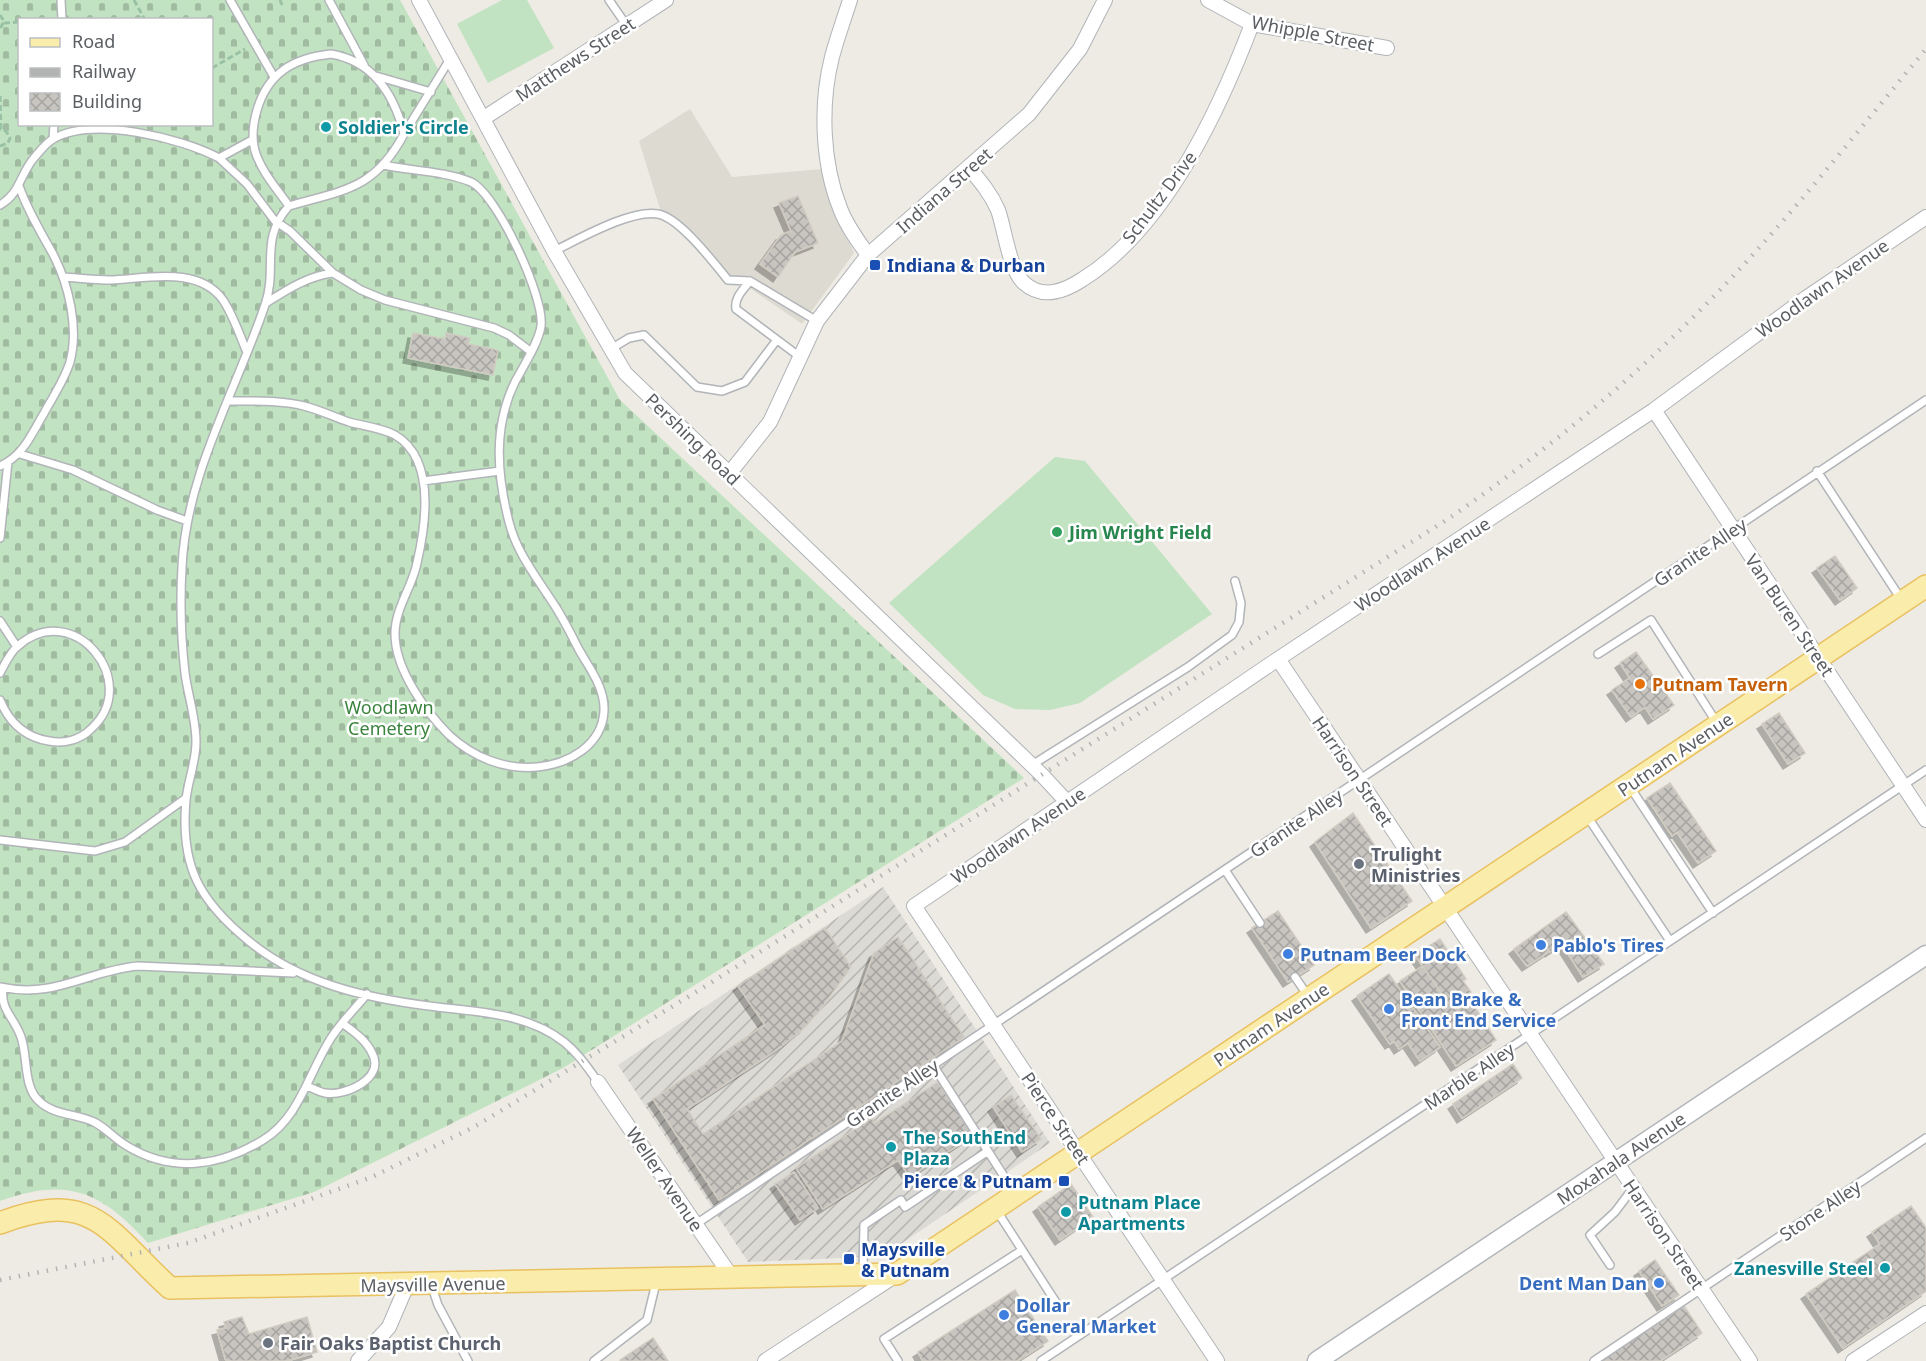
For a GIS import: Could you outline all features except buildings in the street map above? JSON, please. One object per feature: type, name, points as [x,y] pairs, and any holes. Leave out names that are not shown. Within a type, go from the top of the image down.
[{"type":"main road","name":"Putnam Avenue","points":[[897,1274],[1926,586]]},
{"type":"main road","name":"Maysville Avenue","points":[[0,1223],[21,1215],[50,1210],[87,1214],[124,1239],[170,1288],[897,1274]]},
{"type":"street","name":"Pershing Road","points":[[419,0],[609,350],[625,373],[1032,765],[1067,802]]},
{"type":"street","name":"Matthews Street","points":[[484,118],[666,0]]},
{"type":"street","points":[[850,0],[832,58],[826,93],[826,131],[829,166],[840,208],[868,255]]},
{"type":"street","name":"Indiana Street","points":[[729,474],[770,422],[818,321],[868,255],[970,169],[1029,114],[1080,49],[1106,0]]},
{"type":"street","name":"Whipple Street","points":[[1208,0],[1252,24],[1387,48]]},
{"type":"street","name":"Schultz Drive","points":[[970,169],[987,189],[998,210],[1017,273],[1024,283],[1049,293],[1061,291],[1073,285],[1119,250],[1140,228],[1185,167],[1229,84],[1252,24]]},
{"type":"street","name":"Woodlawn Avenue","points":[[914,906],[1278,658],[1654,410],[1806,298],[1926,217]]},
{"type":"street","name":"Van Buren Street","points":[[1654,410],[1926,820]]},
{"type":"street","name":"Harrison Street","points":[[1278,658],[1750,1361]]},
{"type":"street","name":"Pierce Street","points":[[914,906],[1217,1361]]},
{"type":"street","name":"Moxahala Avenue","points":[[1317,1361],[1926,956]]},
{"type":"street","name":"Weller Avenue","points":[[598,1082],[731,1276]]},
{"type":"street","name":"Putnam Avenue","points":[[765,1361],[897,1274]]},
{"type":"street","points":[[358,1361],[389,1327],[407,1285]]},
{"type":"street","points":[[1853,1361],[1926,1312]]},
{"type":"lane","points":[[61,0],[62,18]]},
{"type":"lane","points":[[230,0],[274,77]]},
{"type":"lane","points":[[329,0],[364,65],[375,76],[399,114],[404,134]]},
{"type":"lane","points":[[609,0],[627,26]]},
{"type":"lane","points":[[289,206],[262,165],[252,140],[259,102],[266,86],[292,63],[313,56],[331,54],[346,57],[364,65]]},
{"type":"lane","points":[[451,58],[404,134],[374,176],[358,184],[289,206],[275,221],[266,303],[246,350],[196,487],[187,521],[182,564],[182,635],[196,743],[186,798],[191,872],[199,888],[223,917],[248,941],[296,973],[319,982],[414,1004],[494,1013],[516,1018],[562,1040],[598,1082]]},
{"type":"lane","points":[[375,76],[431,92]]},
{"type":"lane","points":[[53,139],[54,126]]},
{"type":"lane","points":[[0,205],[11,200],[33,158],[53,139],[90,130],[141,132],[204,150],[219,158],[247,184],[275,221],[290,231],[333,273],[361,290],[385,300],[494,328],[509,334],[530,351]]},
{"type":"lane","points":[[219,158],[252,140]]},
{"type":"lane","points":[[229,401],[304,406],[397,436],[413,453],[423,481],[424,515],[417,563],[397,620],[397,650],[402,667],[433,715],[459,744],[488,760],[504,765],[533,767],[562,762],[585,748],[600,731],[604,708],[599,684],[558,610],[518,546],[510,526],[500,471],[498,450],[503,412],[541,328],[536,296],[506,225],[485,192],[472,183],[447,175],[383,165]]},
{"type":"lane","points":[[0,466],[20,454],[60,385],[70,362],[73,336],[71,306],[63,277],[27,208],[19,186]]},
{"type":"lane","points":[[554,250],[620,222],[644,214],[660,214],[679,227],[705,252],[728,280],[750,281],[818,321]]},
{"type":"lane","points":[[266,303],[303,281],[317,275],[333,273]]},
{"type":"lane","points":[[63,277],[108,280],[173,277],[194,280],[209,287],[222,298],[246,350]]},
{"type":"lane","points":[[750,281],[739,295],[735,303],[736,309],[800,357]]},
{"type":"lane","points":[[609,350],[629,338],[644,335],[697,387],[722,391],[745,382],[776,341]]},
{"type":"lane","name":"Granite Alley","points":[[696,1224],[1926,400]]},
{"type":"lane","points":[[20,454],[73,470],[157,510],[187,521]]},
{"type":"lane","points":[[0,538],[8,462]]},
{"type":"lane","points":[[423,481],[500,471]]},
{"type":"lane","points":[[1817,471],[1903,602]]},
{"type":"lane","points":[[1032,765],[1188,667],[1232,635],[1239,622],[1241,603],[1235,581]]},
{"type":"lane","points":[[1598,654],[1651,620],[1718,725]]},
{"type":"lane","points":[[0,621],[17,646]]},
{"type":"lane","points":[[0,673],[17,646],[33,637],[56,632],[71,634],[83,639],[95,649],[103,662],[108,682],[108,700],[103,714],[88,733],[79,738],[57,743],[32,737],[21,729],[6,714],[0,700]]},
{"type":"lane","name":"Marble Alley","points":[[1041,1361],[1926,770]]},
{"type":"lane","points":[[1628,785],[1713,913]]},
{"type":"lane","points":[[0,840],[56,849],[95,851],[132,838],[186,798]]},
{"type":"lane","points":[[1585,814],[1670,942]]},
{"type":"lane","points":[[1225,870],[1260,923]]},
{"type":"lane","points":[[296,973],[138,966],[114,969],[48,990],[1,992],[2,1005],[20,1033],[29,1083],[38,1101],[48,1107],[96,1123],[125,1145],[164,1162],[206,1164],[227,1158],[264,1140],[286,1120],[307,1086],[329,1041],[367,994]]},
{"type":"lane","points":[[1296,977],[1310,998]]},
{"type":"lane","points":[[307,1086],[325,1093],[350,1090],[370,1077],[375,1068],[374,1054],[362,1039],[342,1023]]},
{"type":"lane","points":[[933,1065],[1016,1195]]},
{"type":"lane","name":"Stone Alley","points":[[1594,1361],[1926,1138]]},
{"type":"lane","points":[[863,1274],[864,1225],[901,1200],[905,1207],[988,1151]]},
{"type":"lane","points":[[1610,1265],[1590,1235],[1615,1212],[1633,1188]]},
{"type":"lane","points":[[995,1209],[1059,1306]]},
{"type":"lane","points":[[898,1361],[884,1339],[1022,1250]]},
{"type":"lane","points":[[594,1361],[647,1320],[657,1280]]},
{"type":"lane","points":[[431,1284],[438,1305],[468,1361]]},
{"type":"path","points":[[134,0],[144,18]]},
{"type":"path","points":[[280,0],[282,5]]},
{"type":"path","points":[[0,15],[4,22]]},
{"type":"path","points":[[4,22],[18,22]]},
{"type":"path","points":[[0,29],[4,22]]},
{"type":"path","points":[[213,67],[255,44]]},
{"type":"path","points":[[0,96],[1,129],[8,133],[9,138],[5,145],[0,146]]},
{"type":"shaded area","points":[[690,109],[732,177],[822,169],[854,253],[802,324],[729,274],[696,235],[660,209],[639,141]]},
{"type":"shaded area","points":[[883,887],[1050,1143],[883,1256],[748,1262],[618,1065]]},
{"type":"green space","name":"Woodlawn Cemetery","points":[[0,0],[400,0],[620,400],[1024,778],[563,1068],[314,1192],[148,1243],[115,1211],[82,1194],[65,1190],[45,1190],[0,1201]]},
{"type":"green space","points":[[502,0],[527,0],[554,48],[488,83],[457,24]]},
{"type":"green space","name":"Jim Wright Field","points":[[1055,457],[1085,461],[1212,614],[1080,703],[1050,710],[1015,709],[983,695],[889,603]]},
{"type":"railway","points":[[0,1280],[188,1243],[372,1177],[474,1127],[701,989],[1448,519],[1566,431],[1623,383],[1711,300],[1775,230],[1926,49]]},
{"type":"place","name":"Soldier's Circle","points":[[326,127]]},
{"type":"place","name":"Indiana & Durban","points":[[875,265]]},
{"type":"place","name":"Jim Wright Field","points":[[1057,532]]},
{"type":"place","name":"Putnam Tavern","points":[[1640,684]]},
{"type":"place","name":"Trulight Ministries","points":[[1359,864]]},
{"type":"place","name":"Pablo's Tires","points":[[1541,945]]},
{"type":"place","name":"Putnam Beer Dock","points":[[1288,954]]},
{"type":"place","name":"Bean Brake & Front End Service","points":[[1389,1009]]},
{"type":"place","name":"The SouthEnd Plaza","points":[[891,1147]]},
{"type":"place","name":"Pierce & Putnam","points":[[1064,1181]]},
{"type":"place","name":"Putnam Place Apartments","points":[[1066,1212]]},
{"type":"place","name":"Maysville & Putnam","points":[[849,1259]]},
{"type":"place","name":"Zanesville Steel","points":[[1885,1268]]},
{"type":"place","name":"Dent Man Dan","points":[[1659,1283]]},
{"type":"place","name":"Dollar General Market","points":[[1004,1315]]},
{"type":"place","name":"Fair Oaks Baptist Church","points":[[268,1343]]}]
